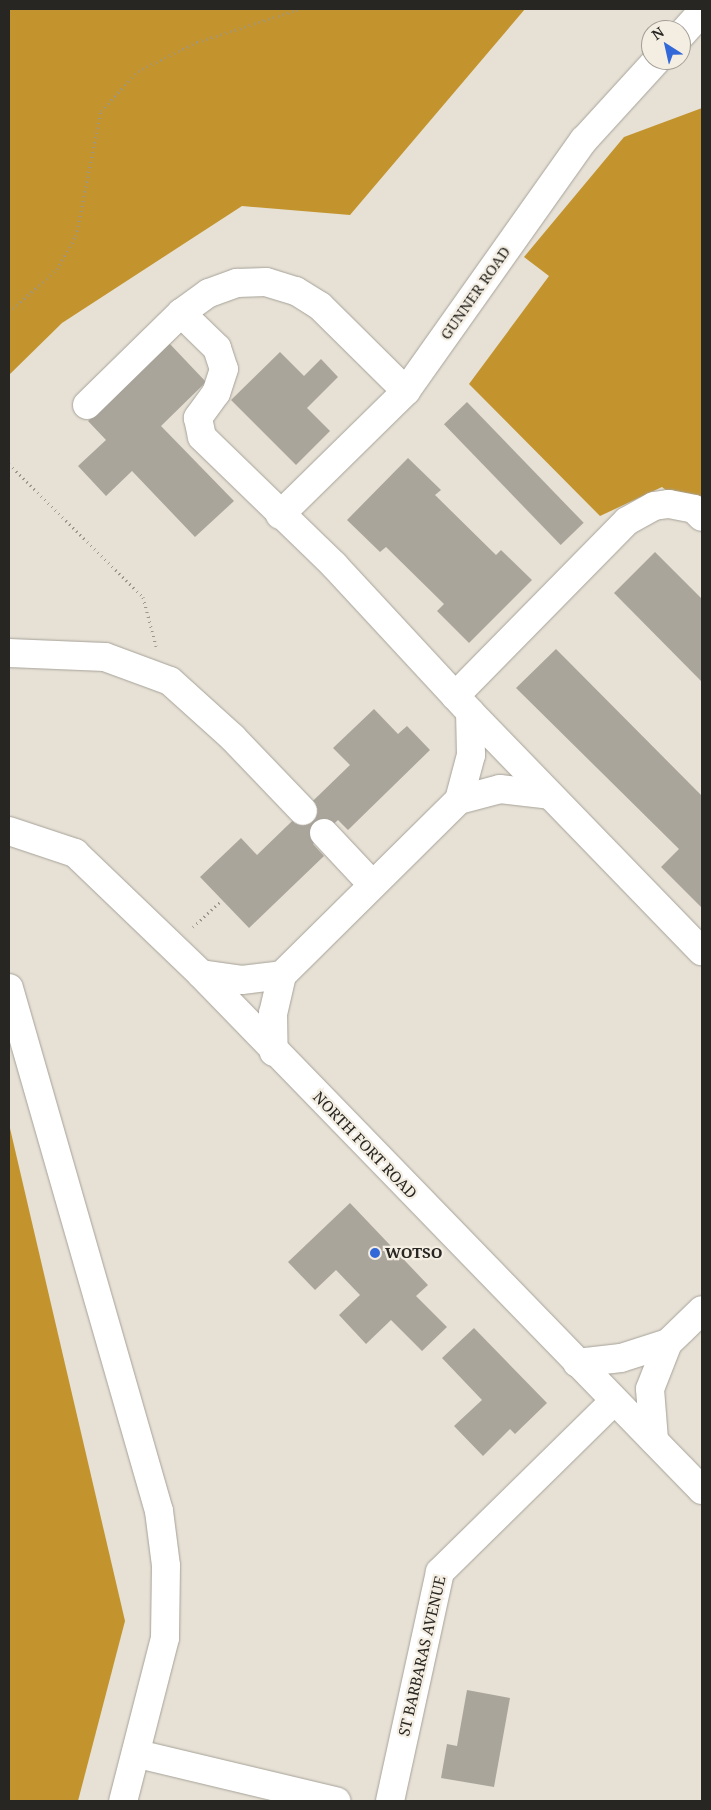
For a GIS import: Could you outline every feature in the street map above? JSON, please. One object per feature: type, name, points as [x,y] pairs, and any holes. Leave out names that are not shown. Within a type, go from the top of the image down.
[{"type":"street","points":[[691,24],[702,12]]},
{"type":"street","name":"GUNNER ROAD","points":[[280,515],[406,391],[584,140],[649,70]]},
{"type":"street","points":[[86,405],[181,314],[209,293],[237,283],[266,282],[296,291],[320,306],[406,391]]},
{"type":"street","points":[[181,314],[217,348],[224,369],[216,393],[198,418],[202,437],[280,515],[334,565],[462,704],[702,951]]},
{"type":"street","points":[[462,704],[628,521],[654,506],[668,504],[694,509],[702,517]]},
{"type":"street","points":[[9,653],[105,657],[170,681],[233,738],[303,811]]},
{"type":"street","points":[[459,800],[471,755],[462,704]]},
{"type":"street","points":[[274,1052],[272,1013],[282,975],[371,883],[459,800],[500,789],[550,795]]},
{"type":"street","name":"NORTH FORT ROAD","points":[[9,831],[74,853],[201,974],[274,1052],[613,1402],[654,1440],[702,1490]]},
{"type":"street","points":[[324,833],[371,883]]},
{"type":"street","points":[[201,974],[242,980],[282,975]]},
{"type":"street","points":[[9,988],[159,1511],[166,1566],[165,1638],[138,1754],[123,1801]]},
{"type":"street","points":[[654,1440],[650,1389],[668,1343],[702,1310]]},
{"type":"street","points":[[577,1363],[622,1358],[668,1343]]},
{"type":"street","name":"ST BARBARAS AVENUE","points":[[390,1801],[440,1572],[613,1402]]},
{"type":"street","points":[[138,1754],[336,1801]]},
{"type":"path","points":[[9,312],[57,269],[76,236],[101,111],[138,71],[197,42],[300,9]]},
{"type":"path","points":[[9,464],[143,597],[170,681]]},
{"type":"path","points":[[198,923],[222,900]]},
{"type":"shaded area","points":[[9,9],[525,9],[350,215],[242,206],[62,323],[9,375]]},
{"type":"shaded area","points":[[702,108],[702,519],[662,487],[600,516],[469,384],[549,276],[524,257],[624,137]]},
{"type":"shaded area","points":[[9,1124],[125,1621],[78,1801],[9,1801]]},
{"type":"building","points":[[169,343],[206,382],[161,426],[234,501],[195,537],[132,471],[106,496],[78,466],[106,440],[88,421]]},
{"type":"building","points":[[280,352],[304,376],[321,359],[338,377],[307,408],[330,431],[296,465],[231,400]]},
{"type":"building","points":[[467,402],[584,523],[561,545],[444,424]]},
{"type":"building","points":[[408,458],[441,490],[435,495],[496,555],[501,550],[532,580],[469,643],[437,611],[444,604],[386,547],[380,552],[347,520]]},
{"type":"building","points":[[655,552],[702,599],[702,682],[614,593]]},
{"type":"building","points":[[556,649],[702,796],[702,908],[661,867],[679,849],[516,688]]},
{"type":"building","points":[[374,709],[398,734],[407,726],[430,750],[348,830],[338,820],[324,833],[313,844],[324,856],[249,928],[200,877],[241,838],[257,855],[350,765],[333,748]]},
{"type":"building","points":[[350,1203],[428,1285],[416,1296],[447,1327],[422,1351],[391,1320],[366,1344],[339,1315],[360,1295],[336,1270],[315,1290],[288,1262]]},
{"type":"building","points":[[474,1328],[547,1403],[515,1434],[510,1429],[483,1456],[454,1426],[482,1400],[442,1358]]},
{"type":"building","points":[[467,1690],[510,1698],[494,1787],[441,1778],[447,1744],[457,1746]]},
{"type":"place","name":"WOTSO","points":[[375,1253]]}]
